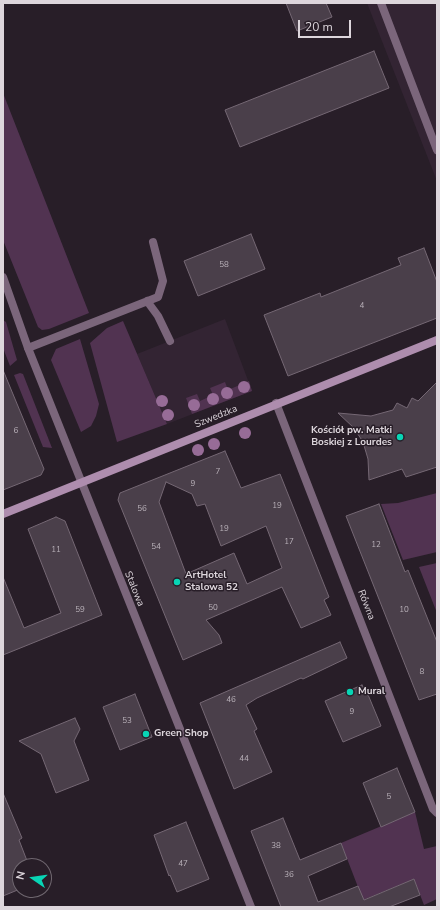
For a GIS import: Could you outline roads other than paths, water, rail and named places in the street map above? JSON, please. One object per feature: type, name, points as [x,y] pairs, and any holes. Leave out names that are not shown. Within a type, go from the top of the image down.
[{"type":"street","points":[[381,3],[437,150]]},
{"type":"street","points":[[28,348],[158,297],[163,281],[153,242]]},
{"type":"street","name":"Stalowa","points":[[3,277],[28,348],[251,907]]},
{"type":"street","points":[[147,302],[158,316],[170,341]]},
{"type":"street","name":"Szwedzka","points":[[3,514],[276,403],[437,340]]},
{"type":"street","name":"Równa","points":[[276,403],[433,809],[437,813]]},
{"type":"place","name":"Kościół pw. Matki Boskiej z Lourdes","points":[[400,437]]},
{"type":"place","name":"ArtHotel Stalowa 52","points":[[177,582]]},
{"type":"place","name":"Mural","points":[[350,692]]},
{"type":"place","name":"Green Shop","points":[[146,734]]}]
